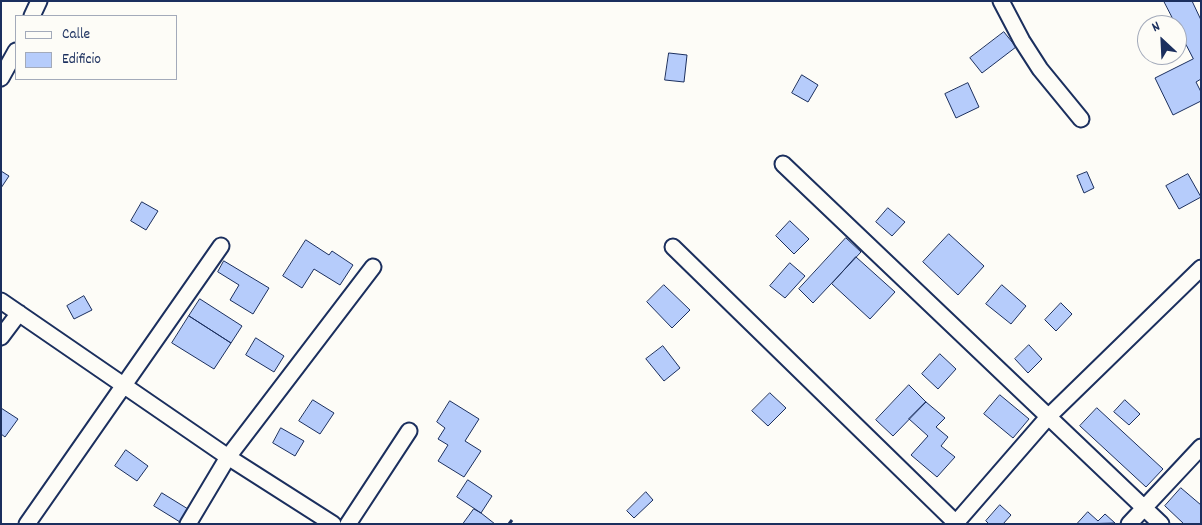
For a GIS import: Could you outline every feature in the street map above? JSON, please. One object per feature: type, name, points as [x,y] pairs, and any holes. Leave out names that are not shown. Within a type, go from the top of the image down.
[{"type":"street","points":[[32,15],[39,1]]},
{"type":"street","points":[[1001,1],[1022,41],[1040,69],[1081,119]]},
{"type":"street","points":[[1,78],[15,53]]},
{"type":"street","points":[[783,164],[1161,524]]},
{"type":"street","points":[[27,524],[221,246]]},
{"type":"street","points":[[673,247],[956,524],[1048,418],[1201,268]]},
{"type":"street","points":[[188,524],[228,457],[373,267]]},
{"type":"street","points":[[1,301],[228,457],[333,524]]},
{"type":"street","points":[[1,337],[19,313]]},
{"type":"street","points":[[348,524],[409,431]]},
{"type":"street","points":[[1129,524],[1201,447]]},
{"type":"building","points":[[1164,1],[1192,1],[1201,20],[1201,79],[1196,82],[1201,92],[1201,101],[1173,115],[1155,78],[1181,65],[1187,65],[1187,62],[1193,59],[1187,47],[1187,15],[1171,15]]},
{"type":"building","points":[[1004,32],[1016,47],[982,73],[970,58]]},
{"type":"building","points":[[669,53],[687,55],[684,82],[665,80]]},
{"type":"building","points":[[802,75],[818,85],[808,102],[792,93]]},
{"type":"building","points":[[968,83],[979,107],[956,118],[945,94]]},
{"type":"building","points":[[1,171],[9,176],[1,188]]},
{"type":"building","points":[[1087,172],[1094,188],[1084,193],[1077,176]]},
{"type":"building","points":[[1188,174],[1201,197],[1179,209],[1166,186]]},
{"type":"building","points":[[142,202],[158,211],[146,230],[131,221]]},
{"type":"building","points":[[888,208],[905,222],[892,236],[876,222]]},
{"type":"building","points":[[790,221],[809,239],[794,254],[776,236]]},
{"type":"building","points":[[949,234],[984,266],[958,295],[923,262]]},
{"type":"building","points":[[846,238],[861,252],[813,303],[799,289]]},
{"type":"building","points":[[306,240],[329,255],[332,251],[353,265],[340,285],[314,269],[302,288],[283,276]]},
{"type":"building","points":[[856,257],[895,292],[870,319],[832,284]]},
{"type":"building","points":[[224,261],[269,288],[253,314],[230,300],[239,285],[218,272]]},
{"type":"building","points":[[790,263],[805,276],[785,298],[770,286]]},
{"type":"building","points":[[664,285],[690,310],[672,328],[647,302]]},
{"type":"building","points":[[1002,285],[1026,306],[1011,324],[986,304]]},
{"type":"building","points":[[84,296],[92,310],[74,319],[67,306]]},
{"type":"building","points":[[200,299],[242,326],[231,343],[189,316]]},
{"type":"building","points":[[1061,303],[1072,314],[1056,331],[1045,320]]},
{"type":"building","points":[[189,316],[231,343],[214,369],[172,343]]},
{"type":"building","points":[[256,338],[284,356],[274,372],[246,355]]},
{"type":"building","points":[[1029,345],[1042,359],[1028,373],[1015,359]]},
{"type":"building","points":[[663,346],[680,368],[664,381],[646,359]]},
{"type":"building","points":[[940,354],[956,369],[938,389],[922,374]]},
{"type":"building","points":[[909,385],[926,402],[893,436],[876,420]]},
{"type":"building","points":[[770,393],[786,408],[768,426],[752,411]]},
{"type":"building","points":[[1000,395],[1029,419],[1013,438],[984,414]]},
{"type":"building","points":[[313,400],[334,413],[320,434],[299,421]]},
{"type":"building","points":[[1125,400],[1140,414],[1129,425],[1114,412]]},
{"type":"building","points":[[450,401],[479,419],[465,441],[481,451],[464,477],[438,461],[448,445],[438,439],[445,428],[437,422]]},
{"type":"building","points":[[926,402],[945,418],[936,427],[948,437],[941,446],[955,457],[937,477],[911,455],[928,436],[909,419]]},
{"type":"building","points":[[1,408],[18,419],[5,437],[1,434]]},
{"type":"building","points":[[1097,408],[1163,469],[1146,487],[1080,426]]},
{"type":"building","points":[[281,428],[304,441],[295,456],[273,443]]},
{"type":"building","points":[[126,450],[148,466],[137,481],[115,466]]},
{"type":"building","points":[[468,480],[492,496],[481,513],[457,497]]},
{"type":"building","points":[[1181,488],[1201,505],[1201,524],[1184,524],[1165,506]]},
{"type":"building","points":[[646,492],[653,500],[634,518],[627,511]]},
{"type":"building","points":[[162,493],[188,509],[180,522],[154,506]]},
{"type":"building","points":[[1000,505],[1011,515],[1003,524],[989,524],[986,521]]},
{"type":"building","points":[[474,509],[481,513],[495,524],[463,524]]},
{"type":"building","points":[[1088,512],[1098,521],[1105,514],[1115,523],[1077,524]]}]
